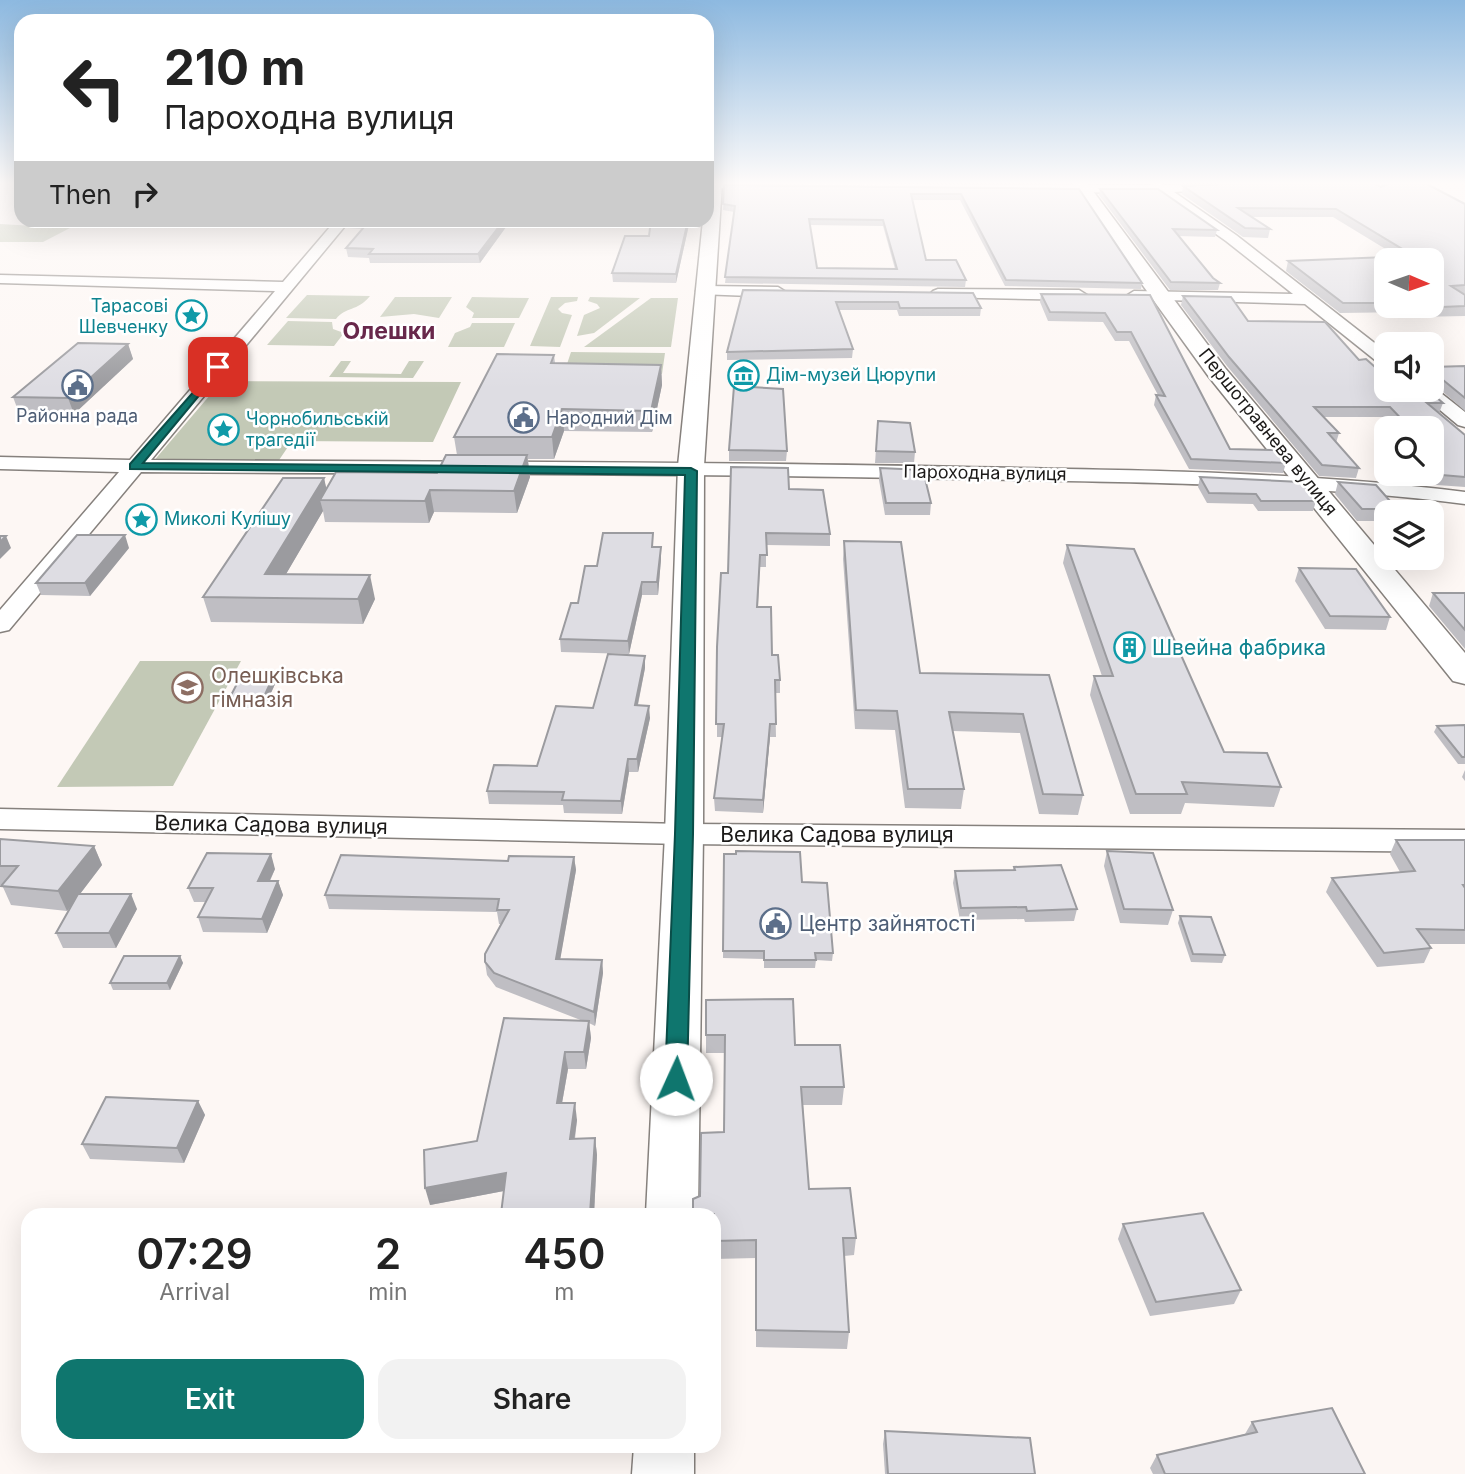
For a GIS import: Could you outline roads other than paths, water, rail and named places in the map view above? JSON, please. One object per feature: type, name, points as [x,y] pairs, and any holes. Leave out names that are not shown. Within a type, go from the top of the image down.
[{"type":"street","points":[[0,625],[316,252]]},
{"type":"street","points":[[672,1208],[684,834],[691,471],[707,252]]},
{"type":"street","name":"Першотравнева вулиця","points":[[1129,252],[1160,296],[1307,482],[1465,674]]},
{"type":"street","points":[[1244,252],[1374,351]]},
{"type":"street","points":[[0,279],[285,287]]},
{"type":"street","points":[[704,291],[788,292]]},
{"type":"street","points":[[928,294],[1091,295]]},
{"type":"street","points":[[1119,296],[1306,299]]},
{"type":"street","points":[[1440,402],[1465,421]]},
{"type":"street","name":"Пароходна вулиця","points":[[0,463],[134,467],[880,471],[1307,482],[1465,498]]},
{"type":"street","name":"Велика Садова вулиця","points":[[0,819],[684,834],[1465,841]]},
{"type":"street","points":[[663,1474],[664,1453]]},
{"type":"place","name":"Тарасові Шевченку","points":[[191,316]]},
{"type":"place","name":"Дім-музей Цюрупи","points":[[743,375]]},
{"type":"place","name":"Районна рада","points":[[77,386]]},
{"type":"place","name":"Народний Дім","points":[[523,418]]},
{"type":"place","name":"Чорнобильській трагедії","points":[[223,429]]},
{"type":"place","name":"Миколі Кулішу","points":[[141,519]]},
{"type":"place","name":"Швейна фабрика","points":[[1129,648]]},
{"type":"place","name":"Олешківська гімназія","points":[[188,688]]},
{"type":"place","name":"Центр зайнятості","points":[[776,924]]},
{"type":"district","name":"Олешки","points":[[389,331]]}]
